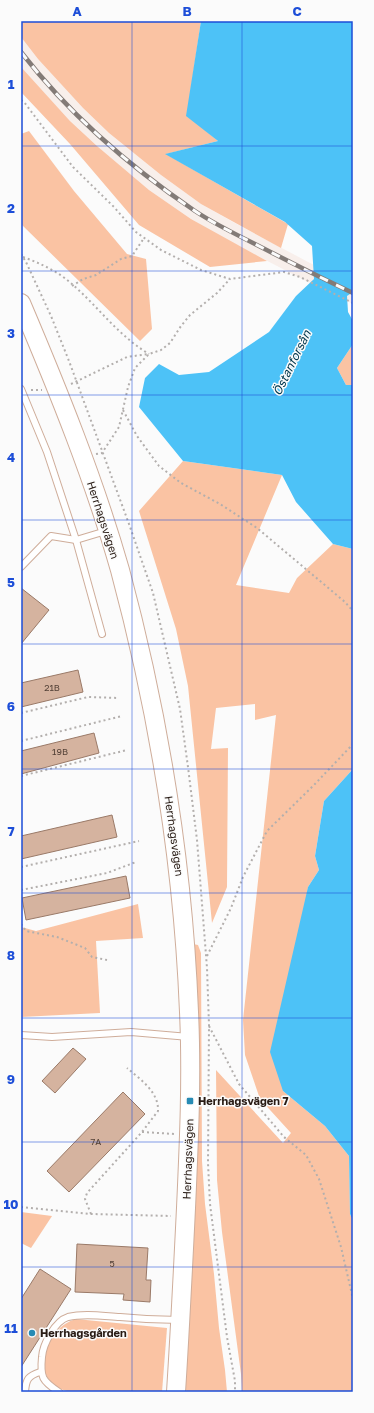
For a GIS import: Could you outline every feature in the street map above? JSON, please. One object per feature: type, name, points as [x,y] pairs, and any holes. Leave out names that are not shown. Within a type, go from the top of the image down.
[{"type":"street","name":"Herrhagsvägen","points":[[21,303],[58,391],[119,569],[154,716],[170,805],[180,876],[191,1068],[176,1392]]},
{"type":"lane","points":[[21,390],[47,452],[76,540],[102,634]]},
{"type":"lane","points":[[21,567],[51,536],[76,540],[107,531]]},
{"type":"lane","points":[[21,1035],[52,1037],[131,1032],[190,1037]]},
{"type":"lane","points":[[58,1392],[47,1385],[40,1372],[42,1353],[55,1326],[67,1318],[87,1315],[180,1320]]},
{"type":"lane","points":[[25,1392],[26,1381],[31,1375],[40,1372]]},
{"type":"path","points":[[21,100],[73,167],[114,206],[136,232],[162,250],[201,270],[230,278],[284,272],[300,277],[353,303]]},
{"type":"path","points":[[72,286],[83,279],[96,275],[121,259],[132,256],[145,238]]},
{"type":"path","points":[[22,256],[45,266],[62,277],[135,346],[150,354]]},
{"type":"path","points":[[21,390],[58,391],[127,357],[150,354],[161,350],[170,343],[190,315],[218,293],[230,278]]},
{"type":"path","points":[[102,453],[119,427],[128,387],[135,368],[150,354]]},
{"type":"path","points":[[123,410],[137,436],[159,466],[181,483],[220,504],[257,528],[345,602],[353,611]]},
{"type":"path","points":[[21,713],[88,697],[119,698]]},
{"type":"path","points":[[21,741],[122,716]]},
{"type":"path","points":[[206,957],[231,908],[243,877],[267,831],[353,744]]},
{"type":"path","points":[[21,776],[127,750]]},
{"type":"path","points":[[21,867],[139,841]]},
{"type":"path","points":[[21,890],[107,873],[136,862]]},
{"type":"path","points":[[21,924],[26,931],[57,937],[85,948],[92,957],[107,960]]},
{"type":"path","points":[[209,1025],[239,1084],[284,1137],[306,1155],[319,1179],[341,1247],[353,1299]]},
{"type":"path","points":[[209,1051],[208,1163],[210,1204],[227,1337],[235,1381],[235,1392]]},
{"type":"path","points":[[91,1214],[85,1199],[87,1193],[142,1132],[158,1111],[156,1101],[147,1085],[127,1068]]},
{"type":"path","points":[[142,1132],[189,1135]]},
{"type":"path","points":[[21,1207],[91,1214],[185,1217]]},
{"type":"shaded area","points":[[21,21],[201,21],[187,115],[218,141],[166,154],[288,224],[281,248],[201,204],[161,175],[109,133],[83,108],[38,59],[21,37]]},
{"type":"shaded area","points":[[21,37],[38,59],[83,108],[109,133],[161,175],[201,204],[233,222],[310,263],[353,283],[353,304],[225,239],[191,219],[149,190],[70,121],[24,71],[21,67]]},
{"type":"shaded area","points":[[21,67],[70,121],[149,190],[191,219],[267,261],[210,267],[139,225],[70,144],[21,92]]},
{"type":"shaded area","points":[[29,131],[74,191],[127,254],[146,259],[152,329],[140,341],[21,224],[21,134]]},
{"type":"shaded area","points":[[353,344],[353,385],[346,385],[337,368]]},
{"type":"shaded area","points":[[183,461],[282,475],[236,585],[289,593],[297,578],[333,544],[353,549],[353,769],[324,801],[315,856],[319,870],[308,887],[283,1091],[325,1126],[349,1156],[350,1214],[353,1221],[353,1392],[242,1392],[217,1180],[216,1070],[283,1143],[291,1133],[260,1099],[245,1055],[243,1020],[276,715],[255,720],[255,704],[216,708],[211,749],[228,748],[227,887],[212,923],[188,686],[176,629],[139,511]]},
{"type":"shaded area","points":[[138,904],[143,938],[96,941],[100,1013],[21,1017],[21,927],[36,931]]},
{"type":"shaded area","points":[[188,943],[198,945],[201,953],[202,1161],[205,1204],[227,1392],[187,1392],[184,1386],[193,1259],[195,1201]]},
{"type":"shaded area","points":[[21,1212],[52,1216],[31,1248],[21,1243]]},
{"type":"shaded area","points":[[76,1319],[167,1328],[162,1392],[67,1391],[55,1386],[47,1377],[44,1366],[45,1355],[49,1343],[56,1332],[65,1324]]},
{"type":"water","name":"Östanforsån","points":[[201,21],[353,21],[353,292],[347,296],[348,312],[353,321],[353,344],[337,368],[346,385],[353,385],[353,549],[333,544],[296,502],[282,475],[183,461],[139,407],[145,378],[159,364],[179,375],[209,372],[269,332],[296,296],[314,279],[312,246],[285,222],[165,154],[218,141],[186,116]]},
{"type":"water","points":[[353,769],[353,1221],[350,1214],[349,1156],[325,1126],[283,1091],[270,1052],[308,887],[319,870],[315,856],[324,801]]},
{"type":"building","points":[[21,588],[49,610],[21,644]]},
{"type":"building","points":[[78,670],[83,692],[21,707],[21,683]]},
{"type":"building","points":[[94,733],[99,753],[21,774],[21,751]]},
{"type":"building","points":[[112,815],[117,837],[21,859],[21,836]]},
{"type":"building","points":[[126,876],[130,898],[26,920],[22,898]]},
{"type":"building","points":[[73,1048],[86,1059],[55,1093],[42,1081]]},
{"type":"building","points":[[123,1092],[145,1114],[69,1192],[47,1171]]},
{"type":"building","points":[[77,1244],[148,1248],[146,1280],[151,1280],[150,1302],[123,1300],[124,1294],[75,1292]]},
{"type":"building","name":"Herrhagsgården","points":[[40,1269],[71,1289],[21,1367],[21,1299]]},
{"type":"railway","points":[[21,52],[59,97],[80,118],[124,158],[171,194],[223,228],[353,293]]},
{"type":"place","name":"Herrhagsvägen 7","points":[[190,1101]]},
{"type":"place","name":"Herrhagsgården","points":[[32,1333]]}]
